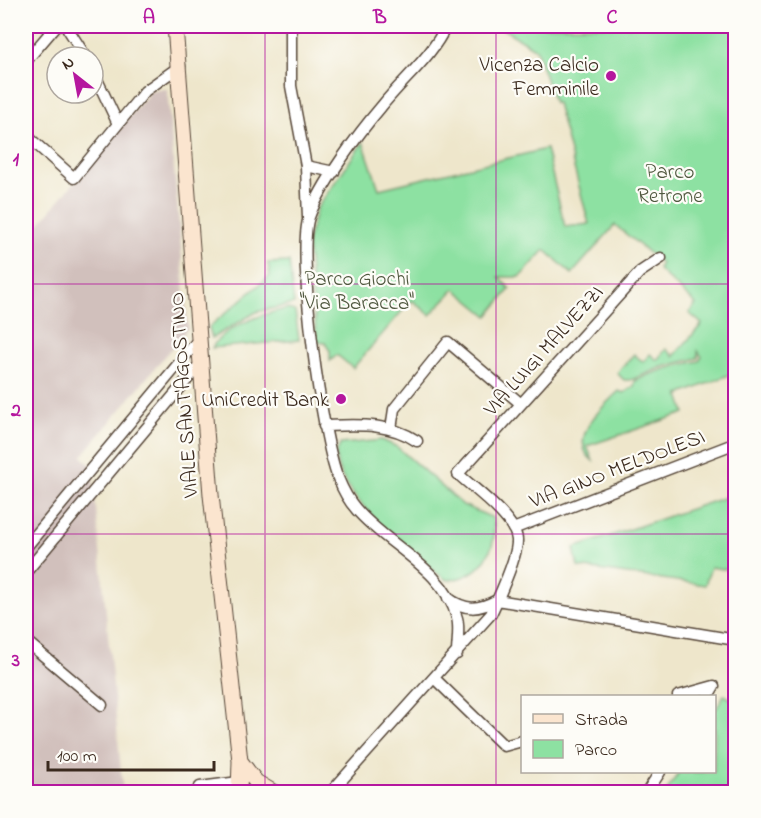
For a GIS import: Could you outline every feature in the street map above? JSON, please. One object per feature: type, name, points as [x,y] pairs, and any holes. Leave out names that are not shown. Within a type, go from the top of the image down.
[{"type":"main road","name":"VIALE SANT'AGOSTINO","points":[[175,26],[180,66],[212,495],[240,761],[239,787]]},
{"type":"main road","points":[[240,761],[256,782],[269,792]]},
{"type":"street","points":[[26,60],[56,26]]},
{"type":"street","points":[[66,26],[78,45]]},
{"type":"street","points":[[291,26],[291,86],[306,166],[309,307],[328,443],[338,478],[356,509],[435,580],[448,598],[458,618],[457,654]]},
{"type":"street","points":[[308,218],[334,172],[381,106],[420,66],[446,26]]},
{"type":"street","points":[[26,135],[74,178],[145,91],[180,66]]},
{"type":"street","points":[[105,96],[118,123]]},
{"type":"street","points":[[306,166],[334,172]]},
{"type":"street","name":"VIA LUIGI MALVEZZI","points":[[513,529],[503,514],[458,474],[640,272],[661,258]]},
{"type":"street","points":[[26,547],[200,338]]},
{"type":"street","points":[[392,429],[394,409],[448,342],[520,403]]},
{"type":"street","points":[[26,572],[201,363]]},
{"type":"street","points":[[324,426],[370,425],[403,432],[417,441]]},
{"type":"street","name":"VIA GINO MELDOLESI","points":[[513,529],[735,443]]},
{"type":"street","points":[[331,791],[435,679],[491,614],[518,540],[513,529]]},
{"type":"street","points":[[448,598],[458,606],[482,609],[497,600],[735,640]]},
{"type":"street","points":[[26,641],[102,705]]},
{"type":"street","points":[[435,679],[504,746],[521,741]]},
{"type":"street","points":[[682,695],[714,686],[709,695]]},
{"type":"street","points":[[646,792],[659,773]]},
{"type":"street","points":[[196,792],[200,787],[239,787]]},
{"type":"shaded area","points":[[167,89],[188,328],[82,456],[92,466],[123,792],[26,792],[26,240],[152,90]]},
{"type":"green space","points":[[498,26],[735,26],[735,384],[731,374],[679,395],[685,413],[587,446],[593,461],[583,443],[585,433],[596,414],[619,391],[624,393],[634,386],[635,381],[643,377],[699,361],[702,357],[698,351],[698,358],[662,367],[631,380],[624,380],[617,373],[634,354],[643,362],[650,354],[657,360],[666,349],[674,356],[702,324],[689,313],[696,304],[658,269],[661,263],[615,225],[572,274],[545,250],[520,277],[499,277],[510,289],[488,316],[455,289],[430,315],[413,301],[409,303],[353,368],[337,355],[330,361],[330,351],[325,343],[317,342],[307,242],[317,208],[363,142],[379,189],[546,149],[565,227],[589,224],[557,103],[554,103],[536,49]]},
{"type":"green space","points":[[289,262],[294,304],[256,312],[212,338],[209,327],[270,276],[268,263]]},
{"type":"green space","points":[[287,309],[295,311],[299,340],[212,348],[217,340],[234,327]]},
{"type":"green space","points":[[382,440],[397,447],[463,505],[493,518],[493,541],[490,551],[478,568],[459,578],[447,580],[395,538],[356,497],[342,476],[336,458],[341,444]]},
{"type":"green space","points":[[735,494],[735,571],[711,567],[705,585],[578,567],[574,548]]},
{"type":"green space","points":[[724,695],[735,701],[735,792],[666,792],[678,773],[716,773],[716,709]]},
{"type":"place","name":"Vicenza Calcio Femminile","points":[[611,76]]},
{"type":"place","name":"UniCredit Bank","points":[[341,399]]},
{"type":"park label","name":"Parco Retrone","points":[[670,183]]},
{"type":"park label","name":"Parco Giochi \"Via Baracca\"","points":[[357,290]]}]
